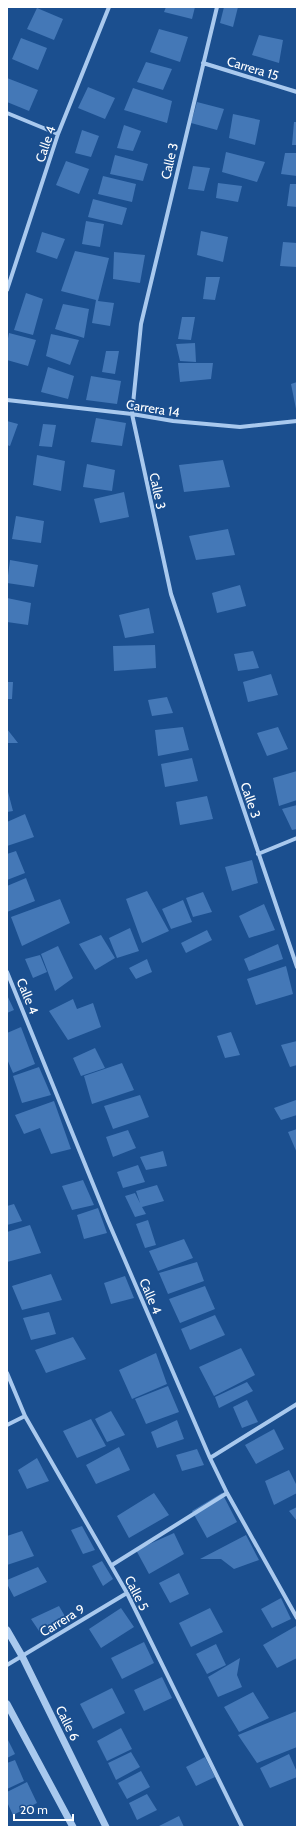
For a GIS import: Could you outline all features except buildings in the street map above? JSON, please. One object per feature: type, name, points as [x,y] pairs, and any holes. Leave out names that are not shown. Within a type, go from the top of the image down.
[{"type":"street","name":"Calle 4","points":[[7,290],[58,134],[109,7]]},
{"type":"street","name":"Calle 3","points":[[217,7],[141,324],[132,414],[171,594],[297,967]]},
{"type":"street","name":"Carrera 15","points":[[203,63],[297,92]]},
{"type":"street","points":[[7,113],[58,134]]},
{"type":"street","name":"Carrera 14","points":[[7,400],[132,414],[173,422],[240,428],[297,422]]},
{"type":"street","points":[[258,854],[297,838]]},
{"type":"street","name":"Calle 4","points":[[7,972],[108,1221],[210,1458],[227,1493],[297,1618]]},
{"type":"street","name":"Calle 5","points":[[7,1373],[25,1416],[127,1593],[242,1827]]},
{"type":"street","points":[[210,1458],[297,1404]]},
{"type":"street","points":[[7,1425],[25,1416]]},
{"type":"street","points":[[112,1565],[227,1493]]},
{"type":"street","name":"Carrera 9","points":[[7,1665],[127,1593]]},
{"type":"street","name":"Calle 6","points":[[7,1630],[22,1656],[106,1827]]},
{"type":"street","points":[[7,1704],[73,1827]]}]
